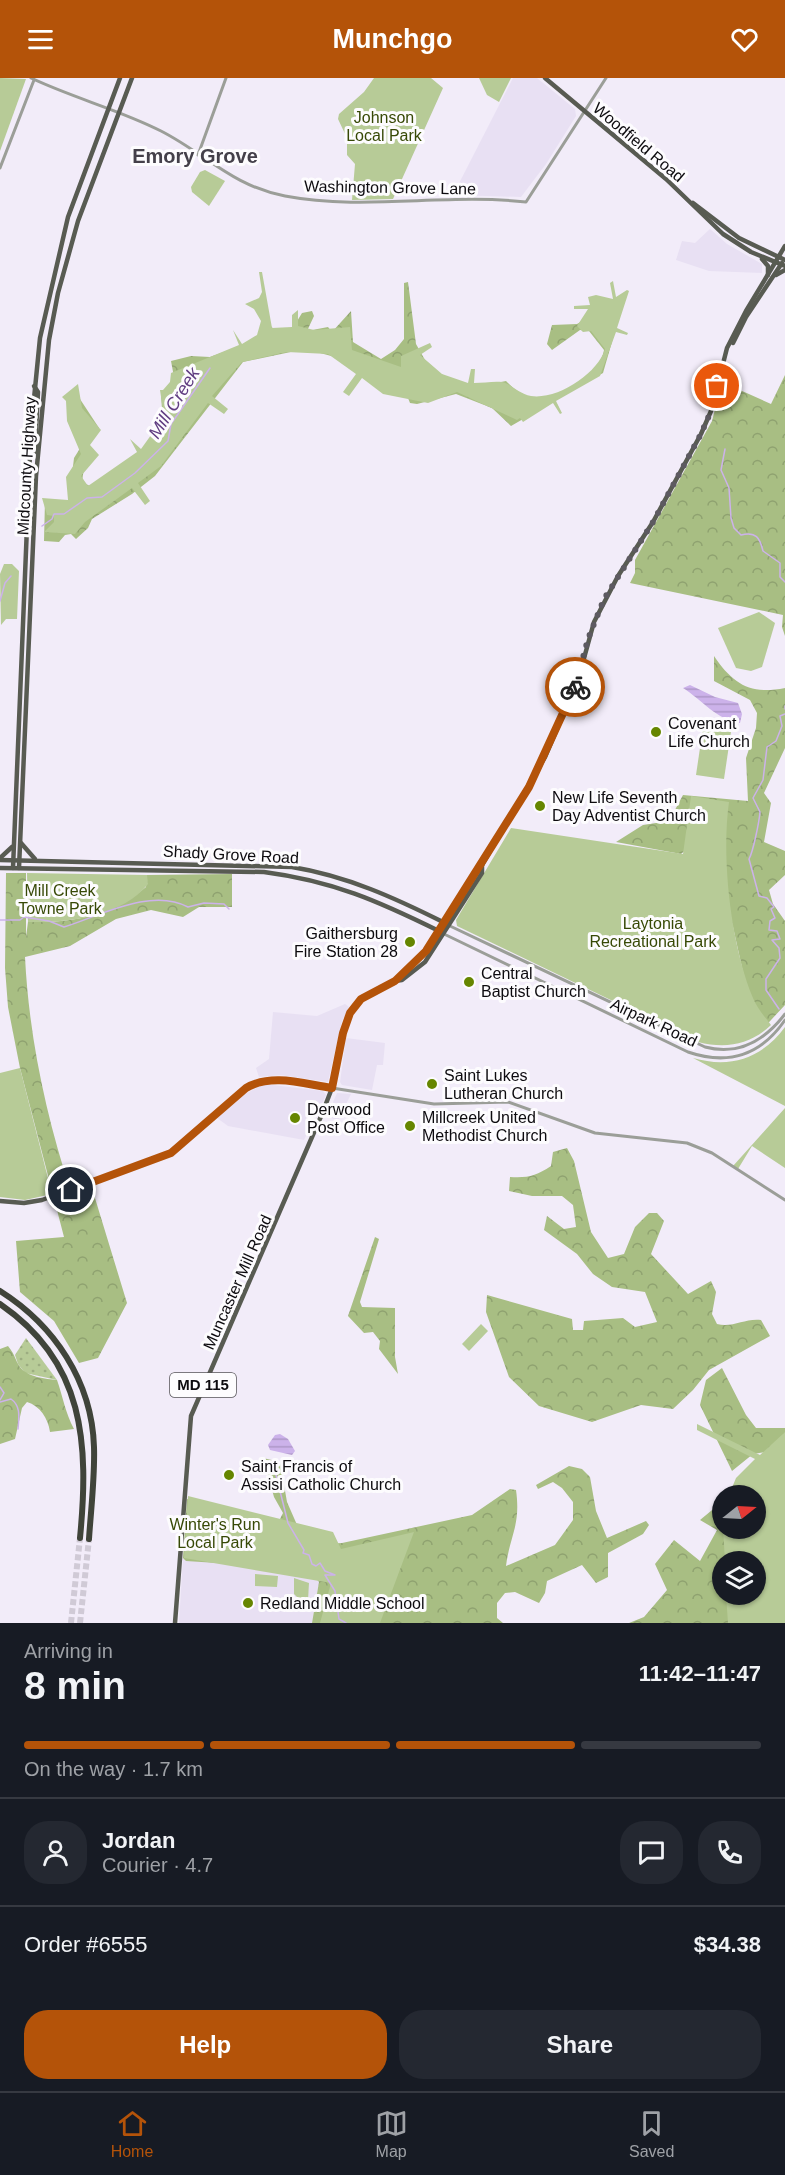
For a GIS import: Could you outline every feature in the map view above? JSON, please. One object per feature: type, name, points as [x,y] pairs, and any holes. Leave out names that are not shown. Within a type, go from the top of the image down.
[{"type":"highway","points":[[0,1291],[22,1306],[50,1333],[69,1360],[82,1390],[92,1423],[94,1445],[89,1539]]},
{"type":"highway","points":[[0,1304],[42,1341],[60,1368],[74,1399],[84,1461],[80,1538]]},
{"type":"main road","name":"Midcounty Highway","points":[[12,868],[34,386],[40,338],[60,243],[120,78]]},
{"type":"main road","name":"Midcounty Highway","points":[[19,868],[36,476],[45,370],[58,293],[78,220],[132,78]]},
{"type":"main road","name":"Woodfield Road","points":[[545,78],[690,202],[723,234],[760,256],[782,261]]},
{"type":"main road","name":"Woodfield Road","points":[[690,202],[740,238],[782,261]]},
{"type":"main road","points":[[768,253],[784,247],[782,261]]},
{"type":"main road","points":[[760,256],[768,266],[768,278]]},
{"type":"main road","name":"Muncaster Mill Road","points":[[728,351],[746,317],[776,275],[782,261]]},
{"type":"main road","name":"Muncaster Mill Road","points":[[395,981],[402,980],[417,970],[444,934],[447,925],[545,757],[576,686],[588,639],[604,599],[653,522],[707,422],[728,351],[740,321],[782,261]]},
{"type":"main road","points":[[776,275],[785,270]]},
{"type":"main road","points":[[34,386],[38,392],[36,476]]},
{"type":"main road","points":[[0,859],[10,851],[13,842]]},
{"type":"main road","points":[[20,842],[27,853],[38,860]]},
{"type":"main road","name":"Shady Grove Road","points":[[0,859],[292,867],[340,876],[406,903],[447,925]]},
{"type":"main road","name":"Shady Grove Road","points":[[0,868],[264,872],[289,875],[351,890],[444,934]]},
{"type":"main road","name":"Muncaster Mill Road","points":[[175,1623],[191,1416],[200,1391],[221,1352],[332,1088],[343,1033],[350,1013],[361,999],[395,981],[420,959],[439,931],[447,925]]},
{"type":"main road","points":[[0,1201],[24,1203],[42,1200],[169,1154],[246,1088],[258,1082],[286,1081],[332,1088]]},
{"type":"street","points":[[198,154],[226,78]]},
{"type":"street","points":[[585,112],[606,78]]},
{"type":"street","name":"Washington Grove Lane","points":[[33,79],[159,129],[221,171],[247,184],[283,196],[307,200],[526,202],[585,112]]},
{"type":"street","points":[[0,168],[33,79]]},
{"type":"street","name":"Airpark Road","points":[[447,925],[705,1047],[721,1050],[750,1045],[770,1033],[785,1014]]},
{"type":"street","name":"Airpark Road","points":[[444,934],[679,1048],[707,1059],[729,1058],[747,1053],[771,1038],[785,1020]]},
{"type":"street","points":[[332,1088],[434,1104],[508,1102],[595,1133],[687,1143],[712,1153],[785,1200]]},
{"type":"shaded area","points":[[513,78],[537,78],[575,109],[576,116],[546,164],[521,197],[453,195]]},
{"type":"shaded area","points":[[710,229],[727,244],[762,264],[762,273],[709,271],[676,260],[682,241],[695,243]]},
{"type":"shaded area","points":[[690,685],[715,697],[738,703],[742,714],[740,723],[717,714],[683,688]]},
{"type":"shaded area","points":[[345,1004],[349,1007],[342,1021],[328,1082],[281,1075],[259,1077],[256,1068],[269,1059],[273,1012],[317,1016]]},
{"type":"shaded area","points":[[346,1038],[385,1043],[383,1065],[377,1065],[372,1090],[342,1085],[340,1082]]},
{"type":"shaded area","points":[[264,1084],[323,1091],[326,1095],[304,1140],[228,1126],[217,1118],[245,1094]]},
{"type":"shaded area","points":[[337,1093],[351,1094],[338,1121],[327,1116]]},
{"type":"shaded area","points":[[280,1434],[288,1439],[295,1451],[292,1455],[270,1450],[268,1445],[275,1435]]},
{"type":"shaded area","name":"Redland Middle School","points":[[183,1558],[186,1561],[298,1558],[319,1582],[312,1623],[179,1623]]},
{"type":"green space","points":[[0,78],[26,79],[0,151]]},
{"type":"green space","name":"Johnson Local Park","points":[[374,78],[431,78],[443,88],[393,199],[352,200],[355,164],[347,155],[347,138],[338,119],[339,114],[364,92]]},
{"type":"green space","points":[[479,78],[511,78],[499,102],[487,95]]},
{"type":"green space","points":[[205,170],[225,181],[209,206],[192,192],[191,187],[200,172]]},
{"type":"green space","points":[[259,272],[262,272],[272,328],[292,327],[292,315],[298,310],[298,326],[314,330],[350,327],[352,350],[401,367],[401,356],[430,343],[432,347],[420,355],[442,374],[468,383],[471,369],[475,369],[474,383],[502,382],[531,396],[553,394],[576,383],[601,358],[605,349],[591,331],[583,332],[577,326],[588,309],[574,309],[574,306],[590,305],[588,297],[596,295],[613,299],[610,283],[613,281],[616,297],[629,291],[617,328],[628,333],[627,335],[616,332],[600,376],[556,401],[562,413],[560,414],[553,403],[523,422],[520,418],[517,420],[457,392],[428,403],[383,394],[362,378],[349,396],[343,392],[356,374],[328,354],[287,352],[242,362],[212,396],[228,409],[224,414],[208,403],[161,466],[138,483],[150,501],[145,505],[132,488],[85,522],[75,534],[44,532],[54,522],[54,516],[47,515],[42,498],[68,500],[66,477],[81,454],[67,421],[66,401],[62,397],[78,384],[82,408],[101,430],[90,445],[99,455],[81,476],[88,486],[137,452],[130,439],[141,449],[164,417],[160,390],[163,390],[170,382],[171,373],[239,345],[233,330],[242,344],[257,335],[261,321],[254,309],[245,304],[259,298],[262,292]]},
{"type":"green space","points":[[408,282],[416,344],[425,360],[439,373],[470,388],[506,381],[523,394],[540,398],[551,396],[574,385],[594,368],[604,350],[589,331],[580,330],[552,350],[547,344],[552,325],[577,324],[584,320],[618,321],[603,373],[511,426],[492,408],[456,394],[417,404],[410,403],[408,398],[335,357],[305,349],[243,362],[155,476],[132,494],[92,519],[88,528],[76,539],[71,534],[65,535],[59,542],[44,541],[45,500],[69,500],[74,458],[79,450],[78,396],[99,428],[87,446],[82,482],[90,486],[148,446],[163,423],[161,395],[174,377],[171,361],[191,356],[210,357],[249,343],[258,337],[267,322],[285,341],[302,313],[312,311],[314,316],[307,331],[328,327],[332,332],[351,311],[353,342],[381,359],[395,350],[404,339],[404,283]]},
{"type":"green space","points":[[785,375],[785,636],[782,627],[783,615],[630,583],[635,573],[635,560],[712,421],[722,382],[771,404]]},
{"type":"green space","points":[[4,564],[12,564],[19,571],[17,619],[6,619],[1,625],[0,574]]},
{"type":"green space","points":[[759,612],[775,623],[762,667],[751,671],[736,668],[718,628]]},
{"type":"green space","points":[[714,656],[728,674],[744,685],[762,690],[785,688],[785,748],[764,793],[771,803],[764,842],[785,851],[785,875],[769,890],[773,904],[785,921],[785,1005],[757,1035],[727,900],[728,892],[722,876],[690,846],[681,854],[616,842],[643,825],[669,821],[683,795],[748,801],[746,758],[756,728],[757,713],[750,700],[714,681]]},
{"type":"green space","points":[[704,721],[732,725],[724,779],[696,775]]},
{"type":"green space","name":"Laytonia Recreational Park","points":[[691,796],[729,802],[727,875],[734,928],[745,977],[753,998],[771,1025],[755,1037],[728,1045],[698,1042],[457,926],[456,920],[511,828],[683,854]]},
{"type":"green space","points":[[6,873],[26,873],[26,937],[28,922],[76,919],[119,905],[146,887],[147,875],[232,874],[232,907],[199,907],[183,917],[151,910],[116,919],[70,946],[25,957],[30,1017],[40,1076],[62,1163],[71,1192],[91,1185],[127,1303],[98,1358],[79,1363],[54,1321],[20,1292],[16,1241],[64,1237],[20,1068],[8,1007],[5,968]]},
{"type":"green space","name":"Mill Creek Towne Park","points":[[27,873],[147,875],[148,884],[124,904],[109,911],[76,919],[28,922]]},
{"type":"green space","points":[[785,1027],[785,1106],[693,1058],[720,1062],[745,1058],[766,1046]]},
{"type":"green space","points":[[20,1068],[52,1194],[25,1200],[0,1197],[0,1073]]},
{"type":"green space","points":[[785,1108],[785,1168],[752,1146],[738,1169],[733,1166]]},
{"type":"green space","points":[[567,1148],[574,1161],[591,1232],[608,1258],[624,1254],[635,1227],[649,1213],[657,1213],[664,1221],[651,1254],[688,1294],[711,1281],[716,1292],[712,1314],[717,1324],[728,1325],[761,1320],[770,1336],[709,1370],[693,1390],[673,1409],[641,1405],[592,1422],[539,1406],[509,1377],[486,1312],[487,1295],[572,1319],[573,1330],[583,1330],[584,1321],[623,1318],[635,1327],[657,1322],[645,1292],[612,1287],[593,1274],[577,1254],[544,1230],[547,1216],[564,1229],[576,1227],[573,1205],[562,1196],[532,1196],[509,1191],[510,1177],[527,1177],[541,1172],[551,1166],[553,1152]]},
{"type":"green space","points":[[375,1237],[379,1239],[360,1302],[362,1307],[395,1308],[395,1357],[398,1374],[379,1349],[380,1341],[373,1332],[364,1333],[348,1316]]},
{"type":"green space","points":[[481,1324],[488,1331],[469,1351],[462,1344]]},
{"type":"green space","points":[[26,1338],[57,1380],[25,1373],[18,1364],[15,1355]]},
{"type":"green space","points":[[8,1346],[18,1364],[27,1373],[57,1380],[74,1429],[50,1432],[43,1413],[36,1406],[27,1402],[22,1408],[15,1439],[0,1444],[0,1349]]},
{"type":"green space","points":[[722,1368],[746,1415],[756,1428],[785,1428],[785,1462],[771,1451],[753,1454],[732,1471],[700,1405],[706,1380]]},
{"type":"green space","points":[[697,1424],[760,1455],[785,1432],[785,1623],[728,1623],[727,1605],[766,1605],[766,1551],[724,1551],[724,1539],[766,1539],[766,1485],[733,1485],[736,1478],[755,1459],[697,1430]]},
{"type":"green space","points":[[263,1458],[280,1462],[287,1502],[301,1534],[324,1544],[342,1543],[472,1515],[510,1489],[516,1490],[517,1512],[506,1566],[555,1545],[573,1520],[573,1502],[562,1488],[553,1482],[538,1489],[536,1485],[569,1466],[582,1469],[590,1477],[596,1511],[607,1538],[646,1521],[649,1525],[643,1534],[608,1553],[608,1577],[596,1583],[582,1565],[547,1581],[545,1593],[539,1603],[515,1592],[505,1593],[497,1603],[497,1618],[503,1623],[312,1623],[319,1582],[299,1559],[281,1567],[186,1561],[183,1558],[187,1499],[279,1521],[283,1513],[274,1497]]},
{"type":"green space","name":"Winter's Run Local Park","points":[[188,1496],[333,1532],[341,1549],[414,1532],[380,1623],[320,1623],[331,1583],[184,1558]]},
{"type":"green space","points":[[712,1510],[712,1527],[700,1520]]},
{"type":"green space","points":[[766,1523],[785,1623],[629,1623],[644,1617],[667,1590],[655,1564],[674,1540],[700,1561],[712,1539],[766,1539]]},
{"type":"green space","points":[[255,1574],[278,1576],[277,1587],[255,1586]]},
{"type":"green space","points":[[294,1578],[309,1583],[308,1600],[300,1600],[294,1594]]},
{"type":"waterway","name":"Mill Creek","points":[[42,526],[52,519],[54,514],[64,514],[87,498],[102,497],[135,473],[168,441],[171,424],[210,368]]},
{"type":"waterway","points":[[725,449],[721,470],[729,488],[734,528],[741,535],[750,534],[756,537],[763,551],[780,563],[780,577],[785,582]]},
{"type":"waterway","name":"Mill Creek","points":[[0,601],[5,583],[11,576]]},
{"type":"waterway","points":[[779,1009],[766,990],[766,979],[780,958],[779,948],[772,940],[780,939],[777,931],[769,930],[770,921],[775,918],[771,909],[774,907],[767,898],[759,896],[749,859],[756,837],[760,812],[753,798],[763,780],[767,747],[776,741],[782,726],[780,716],[785,714]]},
{"type":"waterway","points":[[0,920],[20,920],[24,917],[49,921],[64,927],[126,905],[158,900],[188,907],[204,903],[224,904],[229,909]]},
{"type":"waterway","points":[[0,1387],[4,1393],[0,1400]]},
{"type":"waterway","points":[[0,1402],[11,1399],[14,1402],[19,1412],[18,1429]]},
{"type":"waterway","points":[[274,1467],[288,1523],[304,1550],[303,1553],[309,1555],[312,1564],[316,1566],[320,1563],[325,1571],[335,1575],[325,1575],[335,1591],[339,1619],[346,1623]]},
{"type":"tunnel","points":[[71,1623],[80,1538]]},
{"type":"tunnel","points":[[80,1623],[89,1539]]},
{"type":"way so far","points":[[575,687],[588,639],[604,599],[653,522],[670,487],[701,434],[711,411],[717,386]]},
{"type":"place","name":"Covenant Life Church","points":[[656,732]]},
{"type":"place","name":"New Life Seventh Day Adventist Church","points":[[540,806]]},
{"type":"place","name":"Gaithersburg Fire Station 28","points":[[410,942]]},
{"type":"place","name":"Central Baptist Church","points":[[469,982]]},
{"type":"place","name":"Saint Lukes Lutheran Church","points":[[432,1084]]},
{"type":"place","name":"Derwood Post Office","points":[[295,1118]]},
{"type":"place","name":"Millcreek United Methodist Church","points":[[410,1126]]},
{"type":"place","name":"Saint Francis of Assisi Catholic Church","points":[[229,1475]]},
{"type":"place","name":"Redland Middle School","points":[[248,1603]]},
{"type":"district","name":"Emory Grove","points":[[195,156]]},
{"type":"route","points":[[71,1190],[171,1153],[246,1088],[258,1082],[274,1080],[332,1088],[343,1033],[350,1013],[361,999],[395,981],[426,951],[529,787],[545,757],[575,687]]}]
